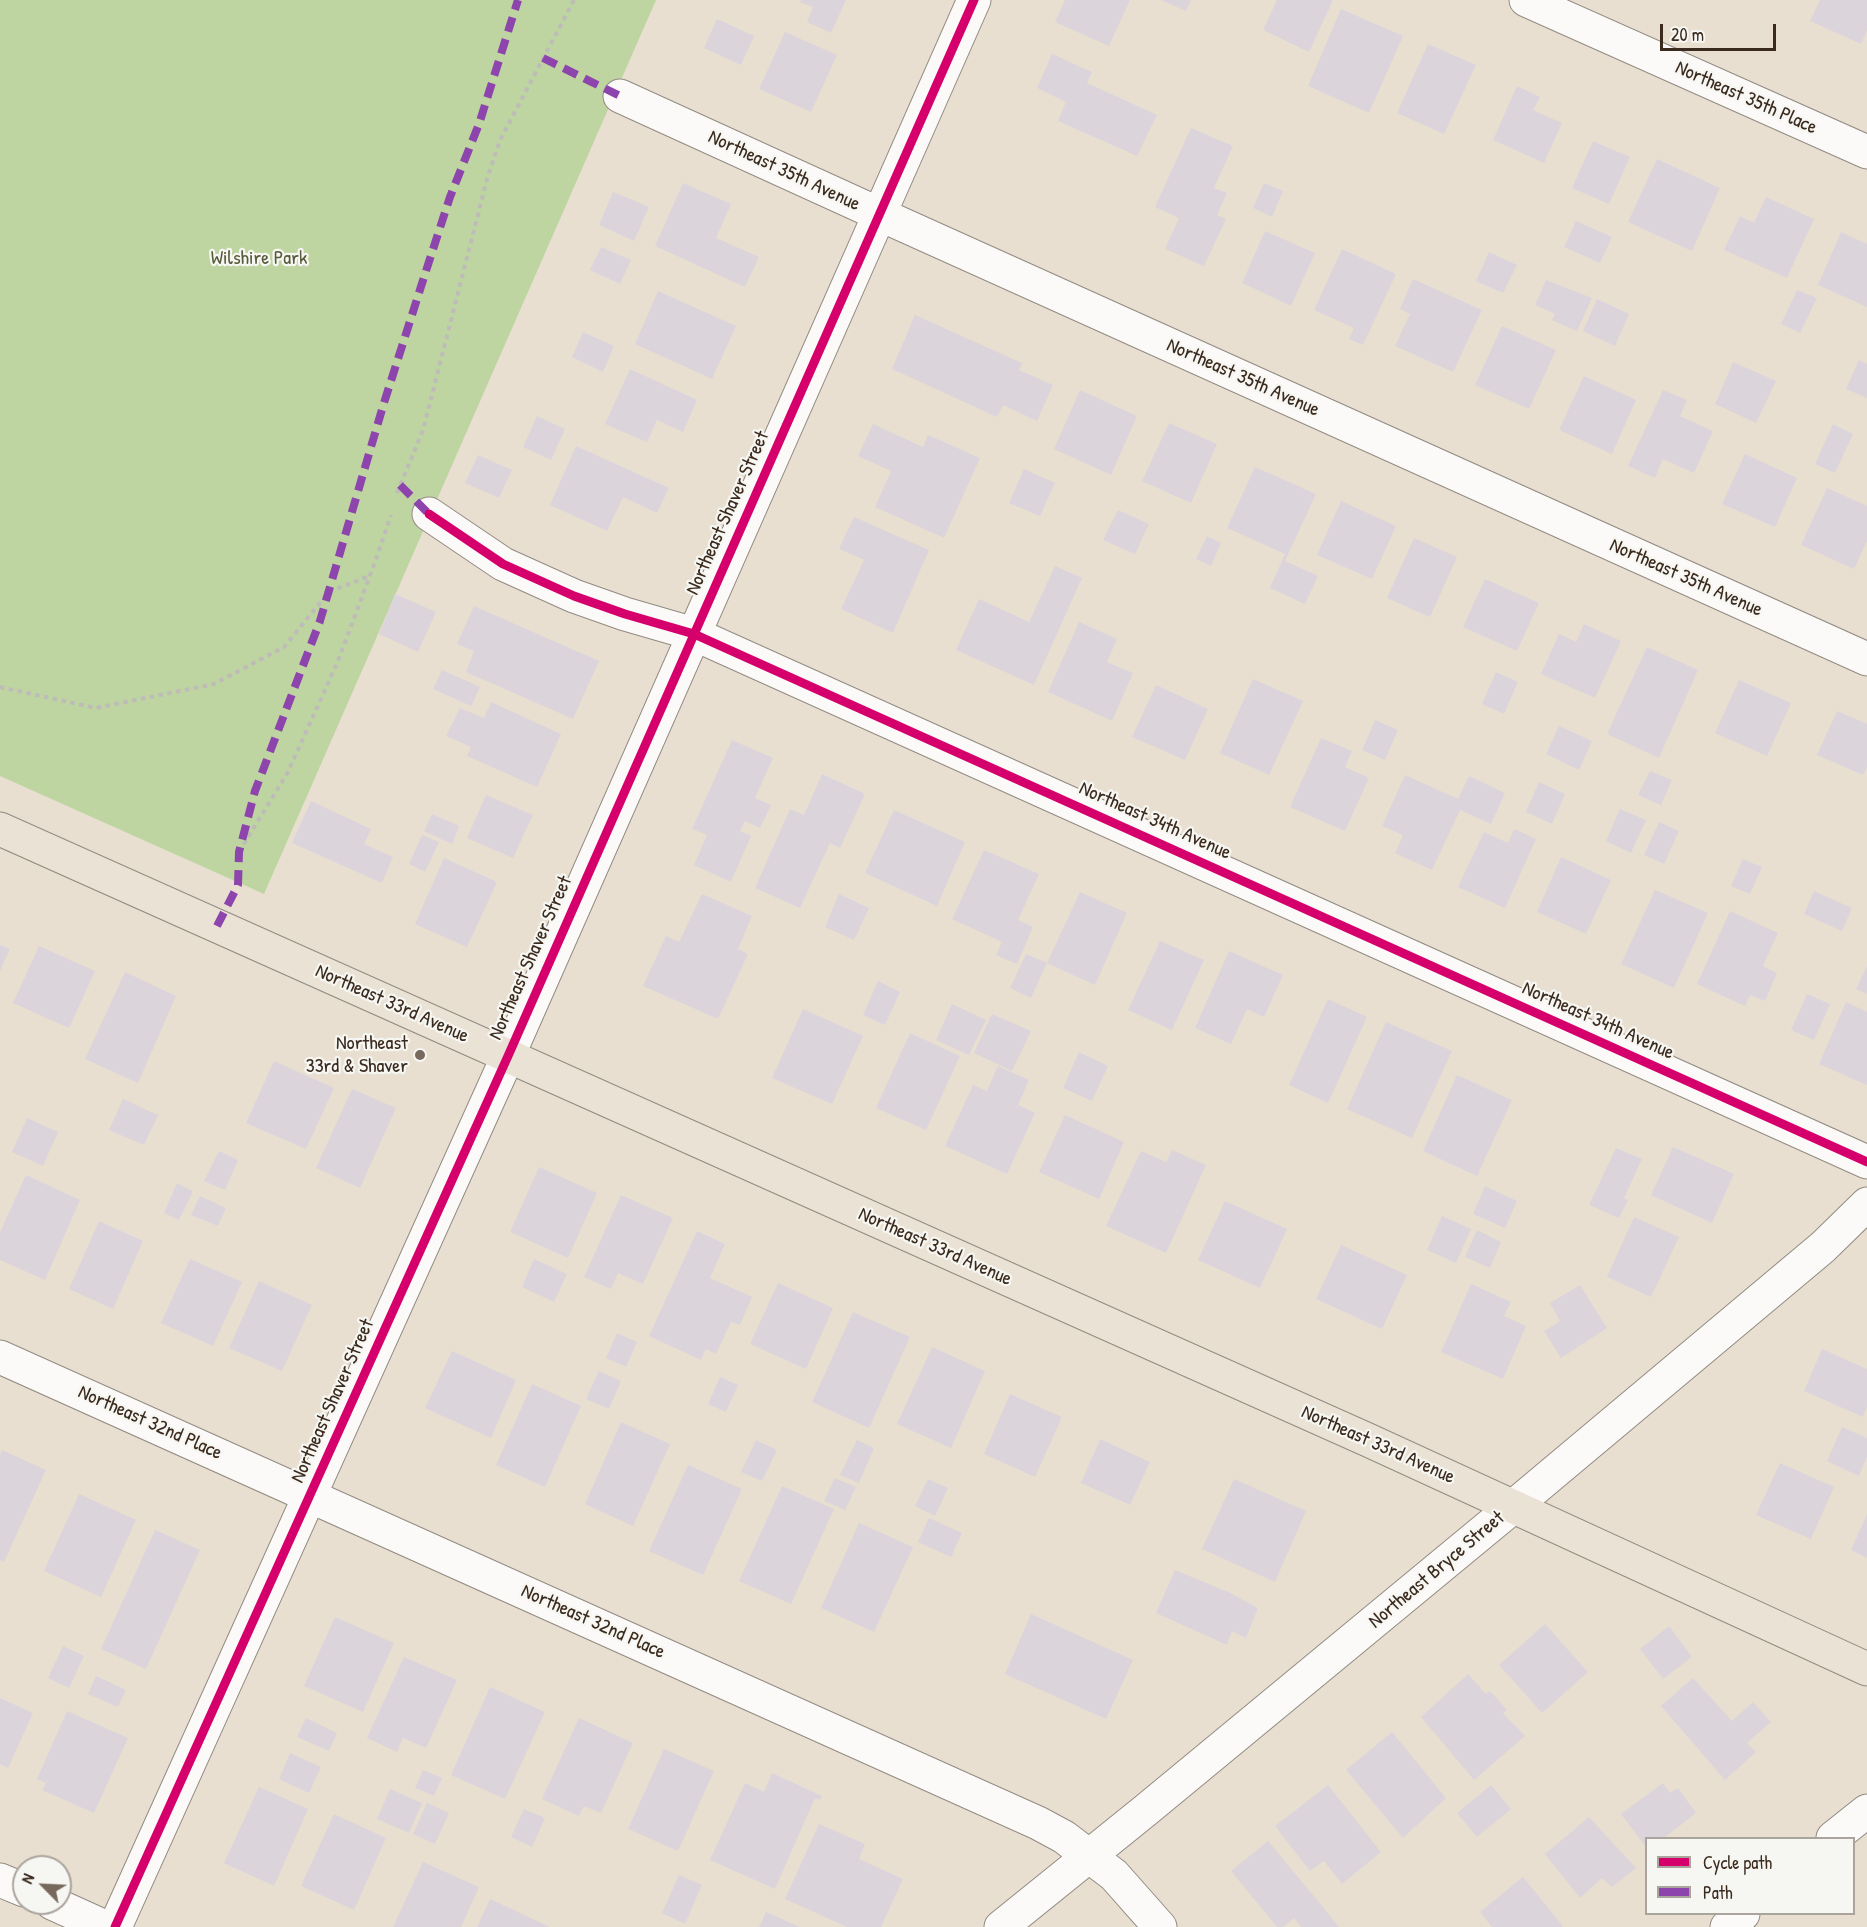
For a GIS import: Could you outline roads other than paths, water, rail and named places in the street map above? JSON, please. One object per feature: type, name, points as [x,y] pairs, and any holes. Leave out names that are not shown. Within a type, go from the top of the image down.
[{"type":"main road","name":"Northeast 33rd Avenue","points":[[0,829],[1514,1506],[1867,1669]]},
{"type":"street","name":"Northeast Shaver Street","points":[[115,1927],[508,1056],[974,0]]},
{"type":"street","name":"Northeast 35th Place","points":[[1526,0],[1867,152]]},
{"type":"street","name":"Northeast 35th Avenue","points":[[620,96],[1867,659]]},
{"type":"street","name":"Northeast 34th Avenue","points":[[429,514],[503,564],[574,596],[624,614],[694,634],[1867,1162]]},
{"type":"street","name":"Northeast Bryce Street","points":[[1001,1927],[1514,1506],[1822,1247],[1867,1204]]},
{"type":"street","name":"Northeast 32nd Place","points":[[0,1357],[1038,1823],[1089,1854],[1114,1875],[1160,1927]]},
{"type":"street","points":[[1835,1837],[1867,1811]]},
{"type":"street","points":[[72,1912],[105,1927]]},
{"type":"street","points":[[1727,1927],[1742,1915]]},
{"type":"place","name":"Northeast 33rd & Shaver","points":[[420,1055]]},
{"type":"park label","name":"Wilshire Park","points":[[259,259]]}]
